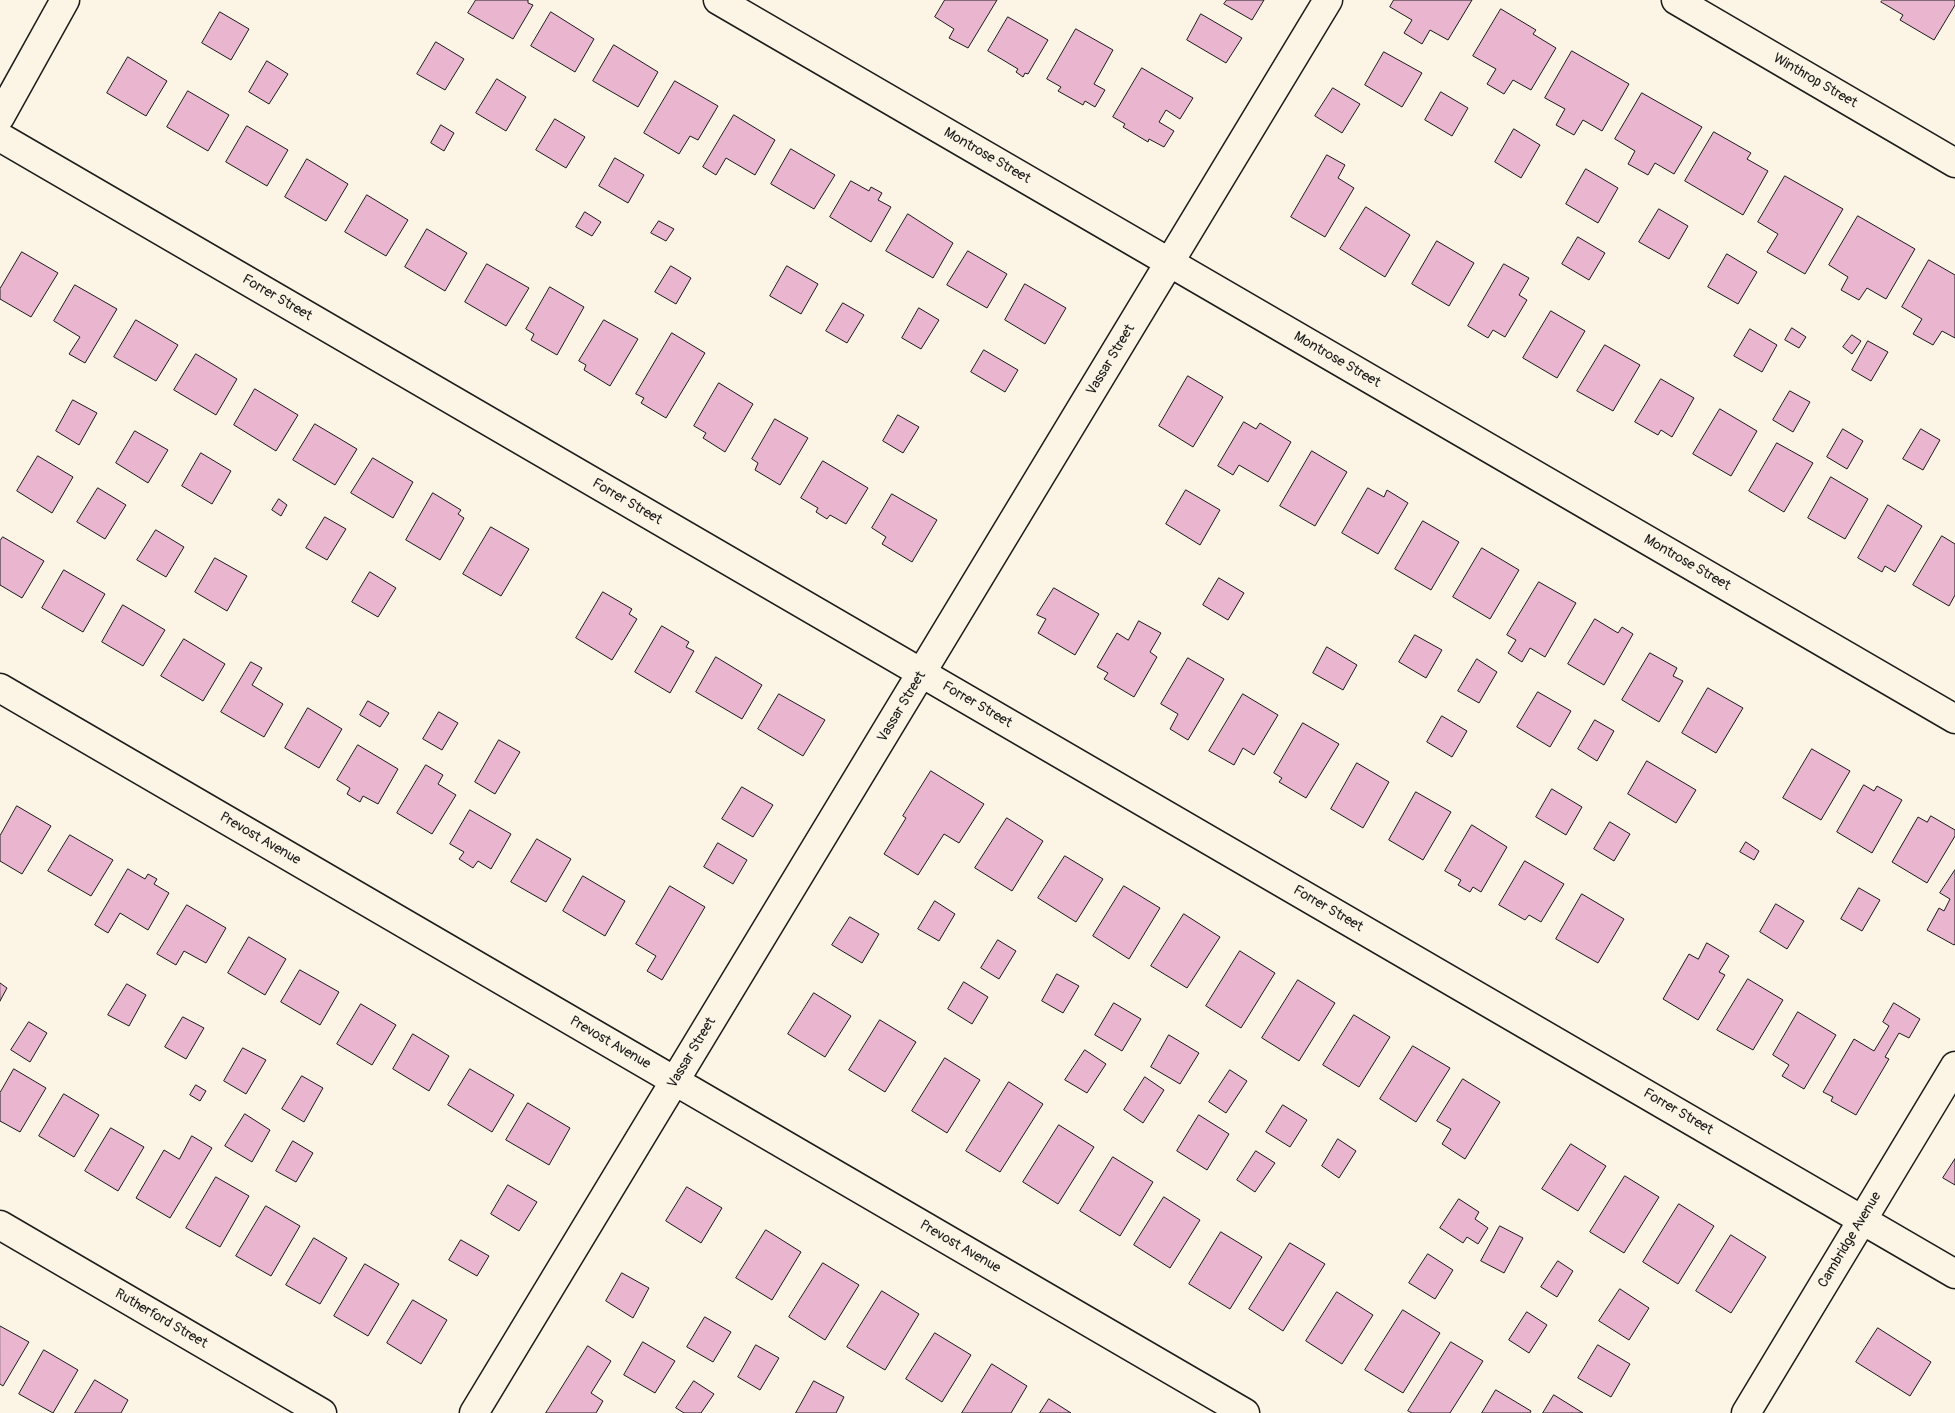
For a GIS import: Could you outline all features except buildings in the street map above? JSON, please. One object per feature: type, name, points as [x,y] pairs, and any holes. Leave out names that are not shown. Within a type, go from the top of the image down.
[{"type":"street","points":[[0,117],[65,0]]},
{"type":"street","name":"Montrose Street","points":[[718,0],[1955,719]]},
{"type":"street","name":"Vassar Street","points":[[474,1413],[1328,0]]},
{"type":"street","name":"Winthrop Street","points":[[1676,0],[1955,163]]},
{"type":"street","name":"Forrer Street","points":[[0,137],[1955,1274]]},
{"type":"street","name":"Prevost Avenue","points":[[0,688],[1245,1413]]},
{"type":"street","name":"Cambridge Avenue","points":[[1746,1413],[1955,1066]]},
{"type":"street","name":"Rutherford Street","points":[[0,1225],[322,1413]]}]
